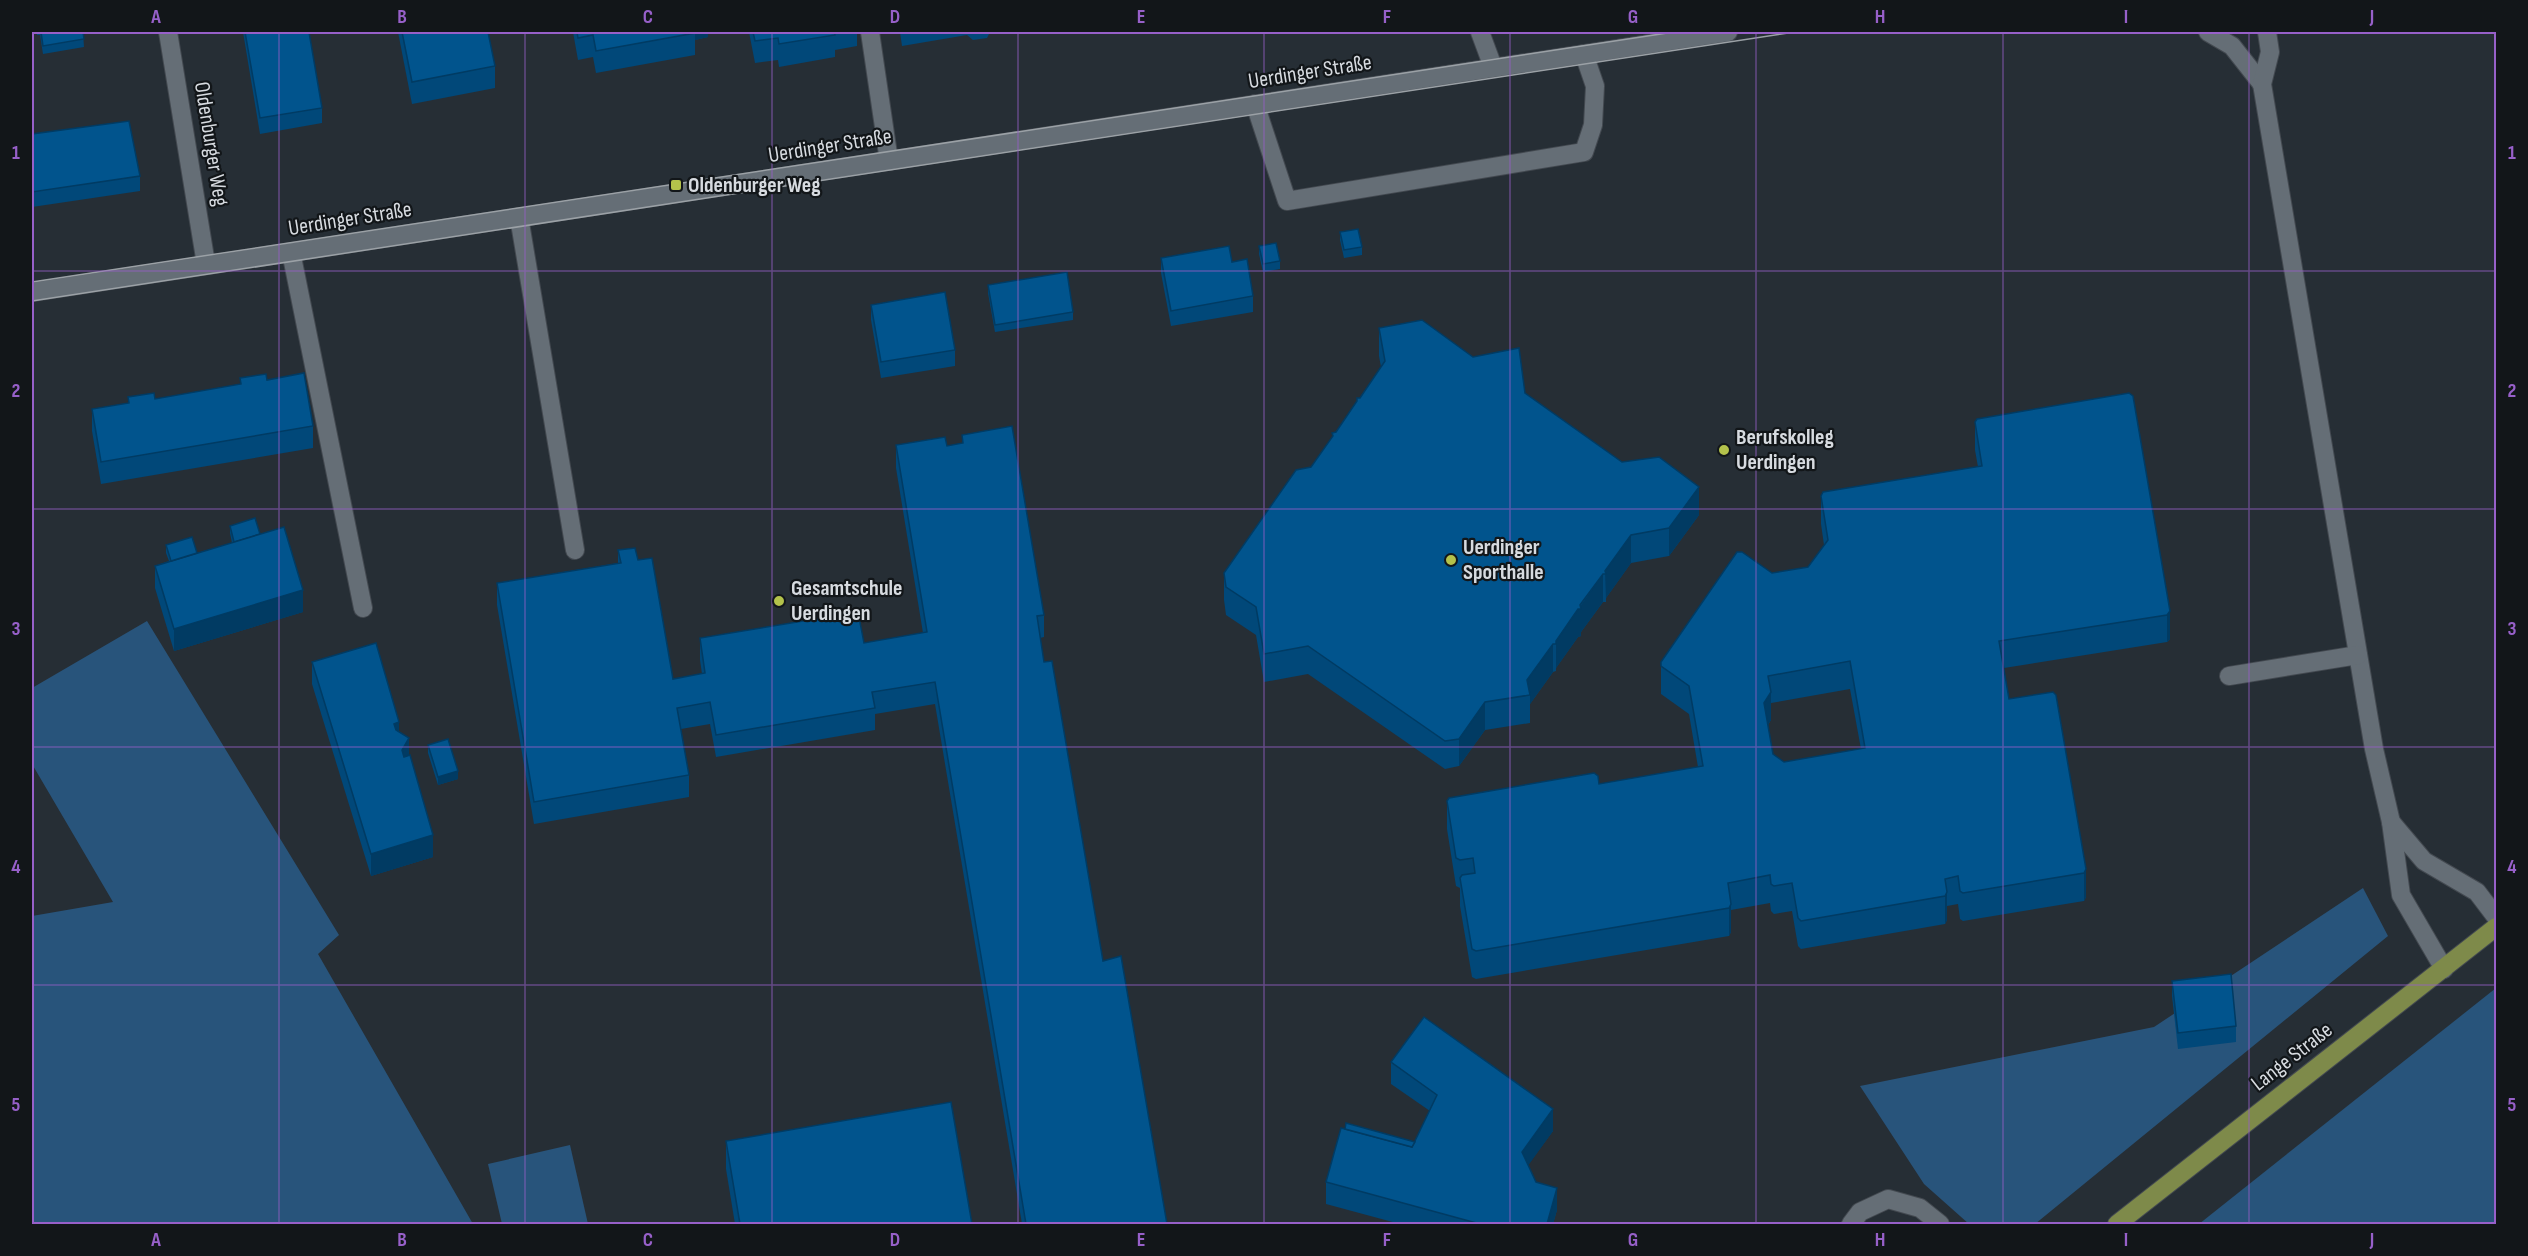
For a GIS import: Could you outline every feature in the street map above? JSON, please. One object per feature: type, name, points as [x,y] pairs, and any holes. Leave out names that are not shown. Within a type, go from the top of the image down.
[{"type":"main road","name":"Lange Straße","points":[[2117,1224],[2496,927]]},
{"type":"street","name":"Oldenburger Weg","points":[[168,32],[206,264]]},
{"type":"street","points":[[870,32],[889,161]]},
{"type":"street","points":[[1480,32],[1493,67]]},
{"type":"street","name":"Uerdinger Straße","points":[[32,292],[1728,32]]},
{"type":"street","points":[[2208,32],[2232,46],[2262,84]]},
{"type":"street","points":[[2267,32],[2270,52],[2262,84],[2374,749],[2391,822],[2401,895],[2444,969]]},
{"type":"street","points":[[1256,105],[1287,201],[1584,152],[1593,125],[1595,86],[1584,54]]},
{"type":"street","points":[[519,217],[576,550]]},
{"type":"street","points":[[291,252],[363,608]]},
{"type":"street","points":[[2229,676],[2358,655]]},
{"type":"street","points":[[2391,822],[2424,861],[2477,892],[2496,916]]},
{"type":"street","points":[[1851,1224],[1860,1212],[1888,1198],[1920,1208],[1940,1224]]},
{"type":"shaded area","points":[[147,621],[339,935],[318,954],[473,1224],[32,1224],[32,916],[113,902],[32,764],[32,688]]},
{"type":"shaded area","points":[[2363,888],[2388,936],[2035,1224],[1969,1224],[1924,1184],[1860,1086],[2154,1027]]},
{"type":"shaded area","points":[[2496,988],[2496,1224],[2199,1224]]},
{"type":"shaded area","points":[[570,1145],[588,1224],[502,1224],[488,1164]]},
{"type":"building","points":[[41,32],[83,32],[84,39],[43,46]]},
{"type":"building","points":[[245,32],[309,32],[322,108],[260,118]]},
{"type":"building","points":[[402,32],[488,32],[495,66],[412,82]]},
{"type":"building","points":[[577,32],[695,33],[596,51],[593,35],[578,38]]},
{"type":"building","points":[[753,32],[834,32],[835,35],[779,44],[778,38],[755,41]]},
{"type":"building","points":[[129,121],[140,176],[32,192],[32,134]]},
{"type":"building","points":[[1358,229],[1362,247],[1344,250],[1340,232]]},
{"type":"building","points":[[1276,243],[1280,261],[1263,264],[1259,246]]},
{"type":"building","points":[[1229,246],[1232,262],[1247,259],[1253,296],[1171,311],[1161,258]]},
{"type":"building","points":[[1067,272],[1073,312],[995,325],[988,285]]},
{"type":"building","points":[[945,292],[955,350],[881,362],[871,305]]},
{"type":"building","name":"Uerdinger Sporthalle","points":[[1422,320],[1473,357],[1519,348],[1525,393],[1622,462],[1659,457],[1699,487],[1669,528],[1631,535],[1605,571],[1606,574],[1603,574],[1580,605],[1581,609],[1578,609],[1556,644],[1553,644],[1527,680],[1530,695],[1485,702],[1459,739],[1445,741],[1308,646],[1264,654],[1256,607],[1226,587],[1224,573],[1296,470],[1311,467],[1333,436],[1332,433],[1336,432],[1357,398],[1360,398],[1385,361],[1379,328]]},
{"type":"building","points":[[304,373],[313,426],[101,462],[92,409],[129,403],[128,397],[154,393],[155,399],[241,384],[240,378],[266,374],[267,380]]},
{"type":"building","points":[[2129,393],[2133,396],[2170,611],[2167,615],[1999,641],[2009,699],[2053,692],[2056,695],[2086,869],[2084,873],[1963,893],[1960,891],[1958,876],[1945,879],[1947,892],[1945,896],[1801,921],[1798,918],[1792,883],[1774,886],[1771,884],[1770,875],[1728,883],[1731,904],[1729,908],[1476,951],[1472,949],[1460,878],[1462,875],[1475,873],[1473,858],[1460,860],[1456,858],[1447,801],[1449,798],[1594,773],[1598,776],[1599,784],[1703,766],[1689,686],[1661,666],[1661,662],[1737,552],[1742,552],[1772,573],[1808,567],[1828,540],[1821,496],[1823,492],[1982,466],[1975,422],[1977,419]],"holes":[[[1850,661],[1865,748],[1784,762],[1773,754],[1764,703],[1771,692],[1768,676]]]},
{"type":"building","points":[[1012,426],[1044,615],[1037,616],[1044,662],[1052,661],[1103,961],[1121,956],[1167,1224],[1026,1224],[935,682],[872,692],[875,708],[716,735],[710,702],[677,708],[689,775],[534,802],[497,583],[621,563],[618,550],[635,548],[638,560],[652,558],[673,679],[705,673],[700,638],[858,612],[864,643],[927,632],[896,445],[945,437],[947,446],[963,443],[962,435]]},
{"type":"building","points":[[255,518],[260,534],[234,542],[230,526]]},
{"type":"building","points":[[284,527],[303,590],[174,629],[155,566]]},
{"type":"building","points":[[192,537],[197,553],[171,561],[166,545]]},
{"type":"building","points":[[376,643],[399,722],[394,724],[396,730],[409,738],[402,750],[404,757],[410,755],[433,835],[371,854],[312,662]]},
{"type":"building","points":[[448,739],[458,771],[438,777],[428,745]]},
{"type":"building","points":[[2231,974],[2236,1026],[2178,1033],[2172,981]]},
{"type":"building","points":[[1424,1017],[1553,1109],[1522,1152],[1536,1182],[1557,1188],[1547,1224],[1480,1224],[1326,1182],[1341,1128],[1412,1147],[1437,1095],[1391,1062]]},
{"type":"building","points":[[951,1102],[972,1224],[740,1224],[726,1141]]},
{"type":"building","points":[[1346,1123],[1415,1142],[1412,1147],[1345,1129]]},
{"type":"tram line","points":[[32,282],[1674,32]]},
{"type":"tram line","points":[[32,301],[1795,32]]},
{"type":"place","name":"Oldenburger Weg","points":[[676,185]]},
{"type":"place","name":"Berufskolleg Uerdingen","points":[[1724,450]]},
{"type":"place","name":"Uerdinger Sporthalle","points":[[1451,560]]},
{"type":"place","name":"Gesamtschule Uerdingen","points":[[779,601]]}]
